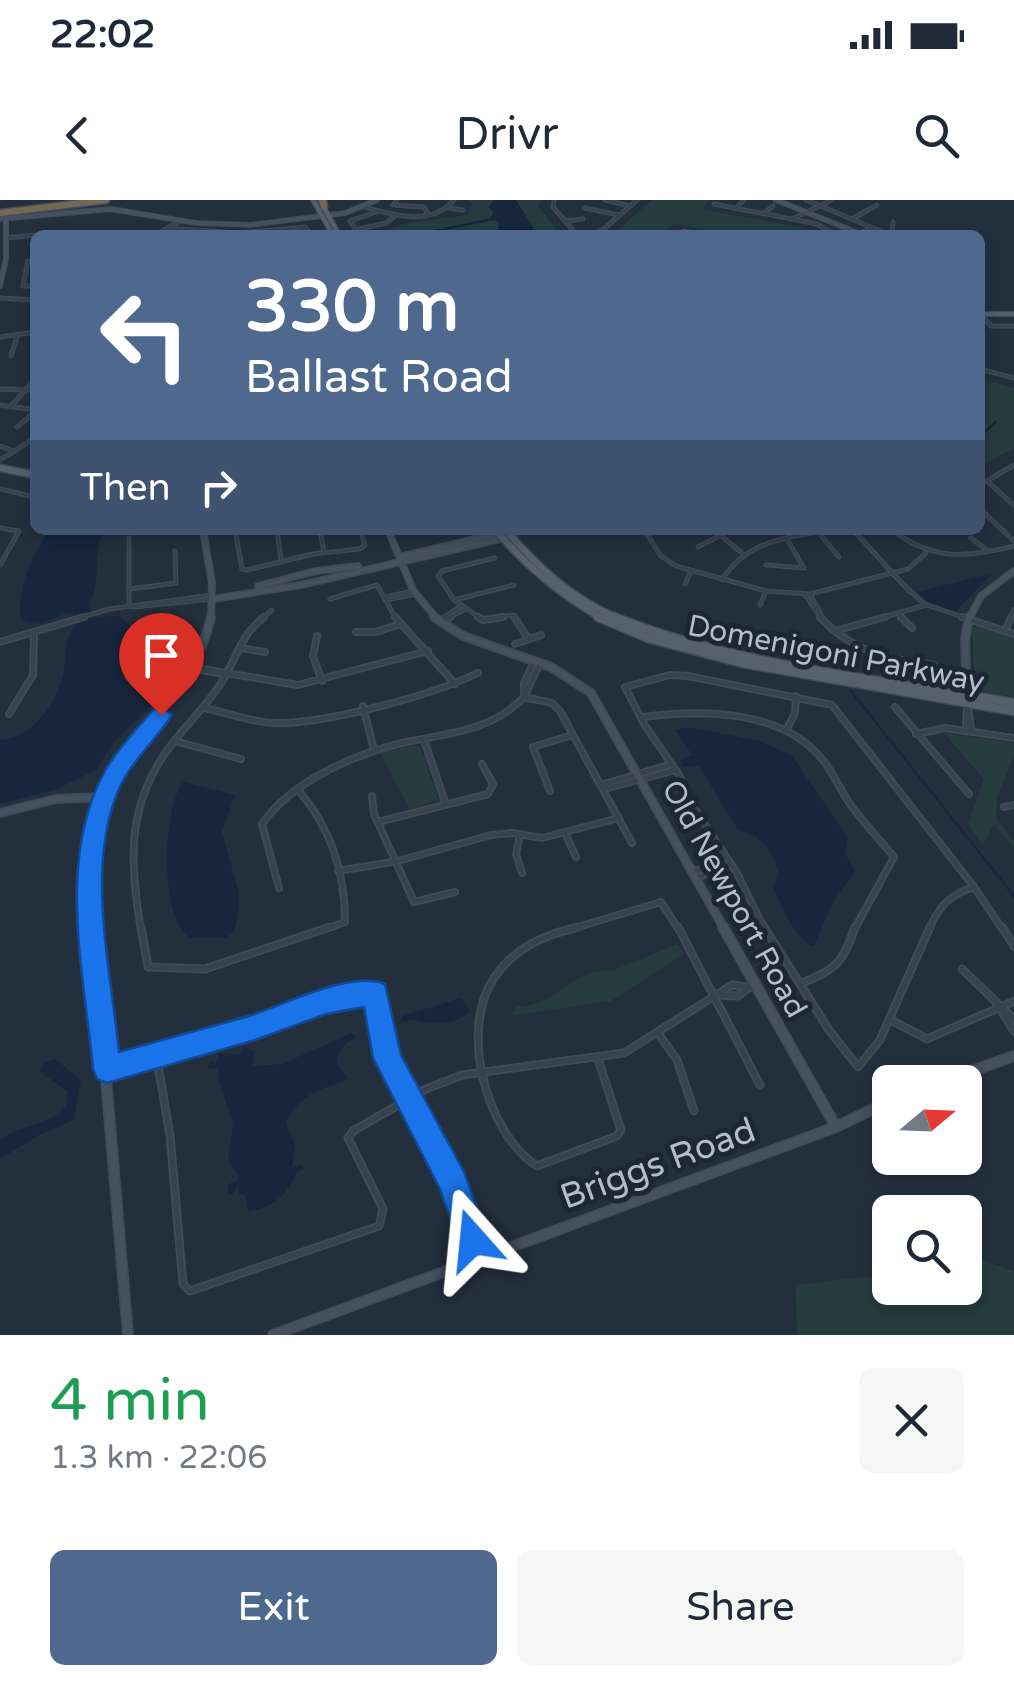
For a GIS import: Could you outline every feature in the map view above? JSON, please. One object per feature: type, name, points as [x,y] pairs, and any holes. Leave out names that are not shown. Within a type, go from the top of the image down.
[{"type":"highway","points":[[1,215],[88,200]]},
{"type":"highway","points":[[1,215],[106,200]]},
{"type":"main road","points":[[320,202],[325,215]]},
{"type":"main road","points":[[320,202],[333,230]]},
{"type":"main road","points":[[985,314],[1014,314]]},
{"type":"main road","points":[[0,464],[30,473]]},
{"type":"main road","name":"Domenigoni Parkway","points":[[505,535],[571,592],[654,633],[735,655],[1014,711]]},
{"type":"main road","name":"Domenigoni Parkway","points":[[967,699],[1014,703]]},
{"type":"street","points":[[0,286],[6,238],[1,215],[111,207],[230,226],[325,215],[364,207],[376,200]]},
{"type":"street","points":[[397,200],[393,205],[424,208],[429,215]]},
{"type":"street","points":[[449,208],[454,200]]},
{"type":"street","points":[[554,200],[553,207],[573,230]]},
{"type":"street","points":[[605,200],[630,206]]},
{"type":"street","points":[[601,230],[638,200]]},
{"type":"street","points":[[736,208],[744,200]]},
{"type":"street","points":[[806,200],[881,230]]},
{"type":"street","points":[[792,218],[832,200]]},
{"type":"street","points":[[764,213],[774,203],[806,211],[849,230]]},
{"type":"street","points":[[714,204],[792,218],[827,230]]},
{"type":"street","points":[[852,219],[876,206]]},
{"type":"street","points":[[364,207],[395,216],[429,215],[449,208],[464,210]]},
{"type":"street","points":[[584,208],[619,214]]},
{"type":"street","points":[[376,212],[350,221],[355,230],[386,223],[395,216]]},
{"type":"street","points":[[163,230],[181,220],[255,224],[325,215]]},
{"type":"street","points":[[565,221],[583,219]]},
{"type":"street","points":[[892,230],[893,222]]},
{"type":"street","points":[[255,224],[255,230]]},
{"type":"street","points":[[169,227],[184,230]]},
{"type":"street","points":[[868,230],[873,228]]},
{"type":"street","points":[[275,230],[308,230]]},
{"type":"street","points":[[6,238],[30,236]]},
{"type":"street","points":[[28,260],[23,286],[30,286]]},
{"type":"street","points":[[26,274],[30,274]]},
{"type":"street","points":[[0,298],[30,300]]},
{"type":"street","points":[[985,319],[991,326],[1014,326]]},
{"type":"street","points":[[0,338],[30,333]]},
{"type":"street","points":[[11,356],[18,334]]},
{"type":"street","points":[[985,370],[1014,378]]},
{"type":"street","points":[[0,389],[29,390]]},
{"type":"street","points":[[12,406],[29,390]]},
{"type":"street","points":[[0,405],[30,410]]},
{"type":"street","points":[[17,426],[30,415]]},
{"type":"street","points":[[0,464],[30,441]]},
{"type":"street","points":[[0,446],[12,452]]},
{"type":"street","points":[[1014,465],[987,481],[1014,504]]},
{"type":"street","points":[[0,490],[30,497]]},
{"type":"street","points":[[899,535],[926,553],[958,558],[1014,543],[985,514]]},
{"type":"street","points":[[0,528],[18,529],[0,565]]},
{"type":"street","points":[[128,1335],[90,865],[91,837],[103,798],[132,747],[175,699],[196,668],[210,632],[213,597],[204,535]]},
{"type":"street","points":[[236,535],[244,570],[364,546],[361,535]]},
{"type":"street","points":[[278,535],[282,561]]},
{"type":"street","points":[[321,535],[324,552]]},
{"type":"street","points":[[278,888],[262,824],[276,807],[314,776],[375,752],[491,723],[516,709],[538,661],[488,647],[442,620],[415,592],[390,535]]},
{"type":"street","points":[[0,642],[98,612],[301,585],[495,535]]},
{"type":"street","points":[[648,535],[664,558],[691,572],[766,591],[808,594],[916,565],[926,553]]},
{"type":"street","points":[[722,580],[740,552],[805,535]]},
{"type":"street","points":[[821,535],[839,557]]},
{"type":"street","points":[[858,535],[926,604],[1014,634]]},
{"type":"street","points":[[698,547],[719,536],[740,552]]},
{"type":"street","points":[[129,538],[129,606]]},
{"type":"street","points":[[971,538],[989,552]]},
{"type":"street","points":[[766,565],[804,568],[787,539]]},
{"type":"street","points":[[130,589],[176,583],[175,552]]},
{"type":"street","points":[[495,558],[438,572],[463,608],[482,620],[514,615],[528,638]]},
{"type":"street","points":[[968,730],[963,635],[966,619],[989,586],[1014,571]]},
{"type":"street","points":[[685,584],[691,572]]},
{"type":"street","points":[[330,599],[377,585],[401,624],[455,684]]},
{"type":"street","points":[[454,600],[514,586]]},
{"type":"street","points":[[760,606],[766,591]]},
{"type":"street","points":[[385,599],[415,592]]},
{"type":"street","points":[[808,594],[820,614],[848,644],[870,655],[934,664]]},
{"type":"street","points":[[836,631],[926,604]]},
{"type":"street","points":[[442,620],[463,608]]},
{"type":"street","points":[[272,610],[246,631],[228,674],[150,782],[131,846],[131,872],[148,967],[206,969],[345,922],[338,871],[318,815],[298,791]]},
{"type":"street","points":[[1005,631],[1014,610]]},
{"type":"street","points":[[900,614],[912,628]]},
{"type":"street","points":[[356,632],[376,632],[401,624]]},
{"type":"street","points":[[10,714],[33,675],[34,634]]},
{"type":"street","points":[[515,644],[542,635]]},
{"type":"street","points":[[317,636],[313,656],[322,681]]},
{"type":"street","points":[[239,648],[265,652]]},
{"type":"street","points":[[196,668],[287,686],[322,681],[428,651]]},
{"type":"street","name":"Old Newport Road","points":[[538,661],[567,673],[590,692],[752,986],[836,1128]]},
{"type":"street","points":[[205,708],[282,724],[323,719],[455,684],[478,673]]},
{"type":"street","points":[[975,886],[938,907],[874,1050],[858,1067],[829,1030],[763,926],[731,864],[692,805],[674,767],[625,687],[679,675],[832,705],[902,800],[975,886],[1014,946]]},
{"type":"street","points":[[786,730],[795,713],[796,696]]},
{"type":"street","points":[[524,697],[552,702],[632,843]]},
{"type":"street","points":[[364,706],[375,752]]},
{"type":"street","points":[[895,707],[969,794]]},
{"type":"street","points":[[640,717],[694,710],[786,730],[818,753],[858,816],[894,858],[858,922],[844,959],[825,974],[802,983]]},
{"type":"street","points":[[916,734],[945,728],[1014,738]]},
{"type":"street","points":[[550,792],[533,747],[572,735]]},
{"type":"street","points":[[424,740],[446,805]]},
{"type":"street","points":[[176,741],[241,759]]},
{"type":"street","points":[[378,822],[492,790],[482,764]]},
{"type":"street","points":[[602,787],[674,767]]},
{"type":"street","points":[[372,796],[378,822],[414,902],[455,892]]},
{"type":"street","points":[[0,813],[56,799],[103,798]]},
{"type":"street","points":[[1004,807],[1014,805]]},
{"type":"street","points":[[338,871],[398,861],[491,835],[542,838],[619,818]]},
{"type":"street","points":[[520,834],[516,854],[522,873]]},
{"type":"street","points":[[565,834],[576,856]]},
{"type":"street","points":[[694,875],[731,864]]},
{"type":"street","points":[[598,1059],[621,1130],[617,1136],[537,1166],[520,1154],[490,1107],[484,1072],[482,1005],[488,987],[514,955],[576,925],[608,920],[661,902],[717,996],[760,1085]]},
{"type":"street","points":[[962,969],[1014,1019]]},
{"type":"street","points":[[730,992],[738,984],[752,986]]},
{"type":"street","points":[[156,1054],[170,1135],[184,1284],[190,1290],[379,1226],[383,1208],[348,1138],[353,1131],[408,1100],[446,1080],[624,1053],[717,996],[730,992],[744,994],[752,986]]},
{"type":"street","points":[[107,1069],[369,991],[379,998],[387,1058],[453,1182],[479,1260]]},
{"type":"street","points":[[889,1019],[927,1039],[1014,1000]]},
{"type":"street","points":[[1000,1007],[1014,1032]]},
{"type":"street","points":[[658,1033],[677,1060],[694,1111]]},
{"type":"street","points":[[982,1067],[1014,1056]]},
{"type":"street","name":"Briggs Road","points":[[274,1335],[836,1128],[872,1110]]},
{"type":"green space","points":[[469,200],[541,200],[538,206],[557,230],[385,230],[407,223],[468,215],[472,204]]},
{"type":"green space","points":[[652,200],[709,200],[702,209],[812,230],[707,230],[675,224],[667,230],[618,230]]},
{"type":"green space","points":[[985,379],[1014,388],[1014,448],[985,463]]},
{"type":"green space","points":[[972,628],[1014,638],[1014,697],[982,691],[975,685]]},
{"type":"green space","points":[[944,733],[1014,743],[1014,756],[997,797],[996,819],[1014,841],[1014,848],[994,824],[983,845],[968,824],[984,779]]},
{"type":"green space","points":[[420,747],[438,799],[410,810],[380,753]]},
{"type":"green space","points":[[678,944],[684,954],[611,1001],[510,1016],[517,1006],[542,1001],[587,974],[612,971]]},
{"type":"green space","points":[[982,1260],[1014,1272],[1014,1335],[797,1335],[796,1285],[872,1276],[872,1305],[982,1305]]},
{"type":"water","points":[[494,200],[516,200],[533,230],[498,230],[499,222],[491,218],[493,211],[488,207]]},
{"type":"water","points":[[46,535],[103,535],[98,547],[96,586],[89,604],[94,617],[119,616],[149,642],[188,656],[166,691],[114,742],[96,770],[57,789],[0,804],[0,740],[24,732],[43,716],[61,681],[68,640],[77,625],[72,625],[74,616],[70,612],[38,624],[21,620],[21,596],[31,562]]},
{"type":"water","points":[[993,573],[955,612],[929,602],[917,592]]},
{"type":"water","points":[[688,727],[760,741],[792,756],[848,838],[845,854],[855,871],[832,904],[814,946],[795,930],[773,888],[778,871],[771,852],[757,837],[738,830],[699,766],[684,767],[680,760],[692,755],[675,730]]},
{"type":"water","points":[[183,782],[235,795],[222,832],[238,890],[239,911],[234,932],[225,938],[191,938],[181,928],[173,910],[168,839],[176,796]]},
{"type":"water","points":[[460,998],[469,1013],[456,1020],[427,1023],[413,1019],[399,1024],[403,1016]]},
{"type":"water","points":[[352,1033],[357,1038],[342,1048],[337,1064],[347,1077],[344,1082],[310,1095],[286,1122],[295,1145],[292,1168],[301,1164],[304,1169],[297,1172],[278,1199],[248,1212],[246,1195],[240,1194],[237,1187],[232,1195],[228,1193],[228,1184],[239,1176],[228,1161],[233,1123],[218,1079],[219,1068],[210,1069],[207,1065],[216,1063],[219,1054],[240,1054],[245,1046],[255,1053],[252,1066],[282,1064]]},
{"type":"water","points":[[55,1059],[81,1080],[74,1120],[39,1135],[0,1159],[0,1140],[53,1117],[67,1104],[68,1091],[40,1072],[45,1063]]},
{"type":"waterway","points":[[439,230],[493,219]]},
{"type":"waterway","points":[[985,432],[996,422]]},
{"type":"waterway","points":[[850,690],[1014,896]]},
{"type":"route","points":[[161,715],[132,747],[115,774],[91,837],[90,899],[107,1069],[255,1027],[326,1001],[376,992],[387,1058],[453,1182],[473,1240]]}]
